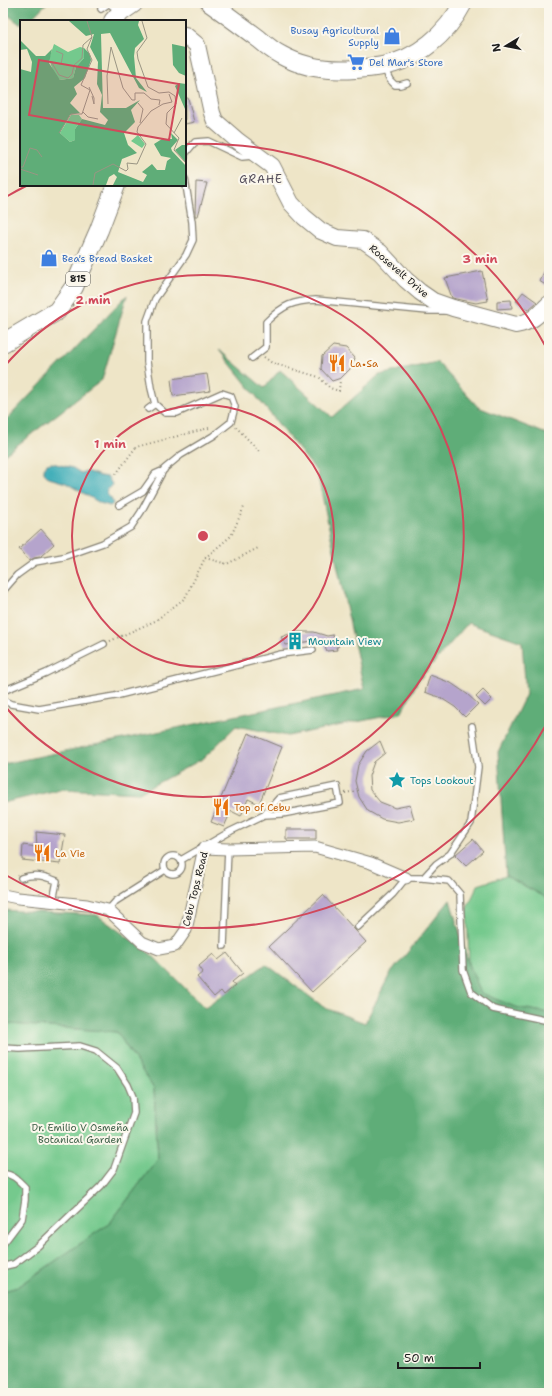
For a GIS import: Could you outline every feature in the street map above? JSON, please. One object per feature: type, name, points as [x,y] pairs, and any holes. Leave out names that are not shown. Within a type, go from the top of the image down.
[{"type":"main road","points":[[210,3],[281,55],[297,62],[323,70],[383,66],[410,57],[425,48],[443,32],[459,12],[463,3]]},
{"type":"main road","name":"815","points":[[3,343],[57,311],[74,287],[99,230],[116,186]]},
{"type":"street","name":"Roosevelt Drive","points":[[186,36],[197,45],[215,121],[272,166],[292,203],[304,217],[321,231],[337,238],[362,240],[380,252],[420,292],[433,301],[453,308],[516,325],[533,319],[549,304]]},
{"type":"street","name":"Cebu Tops Road","points":[[108,910],[142,942],[159,949],[175,946],[186,930],[204,848],[228,849],[314,847],[371,864],[406,878]]},
{"type":"street","points":[[3,895],[108,910]]},
{"type":"lane","points":[[383,66],[390,80],[395,84],[400,85],[406,83]]},
{"type":"lane","points":[[186,153],[195,142],[208,141],[242,157],[258,156]]},
{"type":"lane","points":[[119,505],[143,491],[155,474],[164,470],[181,455],[213,436],[231,422],[235,407],[231,396],[222,393],[177,413],[165,413],[155,404],[147,362],[147,321],[155,299],[186,255],[193,240],[192,222],[186,185]]},
{"type":"lane","points":[[252,358],[266,347],[266,322],[276,311],[287,304],[316,300],[443,312],[453,308]]},
{"type":"lane","points":[[148,409],[155,404]]},
{"type":"lane","points":[[3,591],[17,575],[35,562],[63,557],[103,543],[131,527],[164,470]]},
{"type":"lane","points":[[3,691],[46,673],[104,644]]},
{"type":"lane","points":[[3,700],[10,704],[39,709],[115,696],[281,654],[313,650]]},
{"type":"lane","points":[[423,878],[436,864],[450,854],[471,823],[478,767],[472,726]]},
{"type":"lane","points":[[181,860],[231,831],[264,815],[282,814],[340,803],[337,786],[279,798],[264,815]]},
{"type":"lane","points":[[224,946],[228,849]]},
{"type":"lane","points":[[174,856],[181,860],[183,865],[182,870],[173,875],[169,874],[163,866],[166,858],[174,856]]},
{"type":"lane","points":[[108,910],[116,901],[165,870]]},
{"type":"lane","points":[[21,878],[42,875],[57,881],[53,901]]},
{"type":"lane","points":[[358,926],[393,894],[406,878],[449,881],[460,894],[463,970],[470,992],[493,1009],[549,1021]]},
{"type":"lane","points":[[3,1048],[20,1049],[80,1046],[96,1051],[117,1068],[128,1085],[133,1097],[134,1113],[114,1169],[101,1186],[38,1246],[14,1264],[3,1265]]},
{"type":"lane","points":[[3,1174],[6,1173],[18,1179],[25,1187],[25,1200],[22,1219],[3,1244]]},
{"type":"path","points":[[259,352],[272,363],[319,378],[330,388],[340,391],[340,380]]},
{"type":"path","points":[[231,422],[261,453]]},
{"type":"path","points":[[116,474],[136,447],[209,428],[213,436]]},
{"type":"path","points":[[104,644],[155,621],[185,598],[205,558],[231,536],[244,506]]},
{"type":"path","points":[[205,558],[227,564],[260,547]]},
{"type":"path","points":[[338,794],[357,790]]},
{"type":"green space","points":[[3,3],[47,3],[30,20],[20,20],[20,24],[3,11]]},
{"type":"green space","points":[[127,295],[102,380],[3,456],[3,420],[8,418]]},
{"type":"green space","points":[[219,350],[264,388],[280,370],[332,417],[379,375],[437,362],[478,407],[549,435],[549,899],[506,876],[498,752],[526,694],[522,642],[468,623],[418,681],[401,713],[288,736],[236,726],[204,758],[139,793],[61,789],[3,803],[3,764],[364,689],[317,472]]},
{"type":"green space","points":[[506,876],[549,899],[549,1013],[515,1007],[481,993],[469,964],[467,908],[478,885]]},
{"type":"green space","points":[[450,900],[469,964],[481,993],[515,1007],[549,1013],[549,1393],[3,1393],[3,1291],[18,1287],[110,1223],[158,1159],[154,1089],[117,1032],[10,1024],[3,1016],[3,910],[97,915],[152,955],[205,1008],[266,964],[325,1008],[365,1023],[390,974]]},
{"type":"green space","name":"Dr. Emilio V Osmeña Botanical Garden","points":[[3,1016],[10,1024],[117,1032],[154,1089],[158,1159],[110,1223],[18,1287],[3,1291]]},
{"type":"water","points":[[52,463],[73,468],[81,473],[86,471],[108,477],[112,484],[111,487],[107,489],[107,495],[111,498],[113,504],[110,506],[100,503],[66,483],[49,478],[44,473],[44,468],[47,464]]},
{"type":"building","points":[[186,98],[188,98],[194,122],[186,124]]},
{"type":"building","points":[[196,182],[207,183],[198,216],[195,216]]},
{"type":"building","points":[[549,264],[549,287],[539,281]]},
{"type":"building","points":[[482,271],[488,301],[476,303],[452,298],[445,278]]},
{"type":"building","points":[[523,292],[537,302],[528,310],[516,301]]},
{"type":"building","points":[[511,300],[512,308],[497,309],[497,301]]},
{"type":"building","points":[[333,346],[346,348],[355,358],[350,369],[341,378],[332,381],[321,369],[322,356]]},
{"type":"building","points":[[207,374],[210,391],[173,396],[171,379]]},
{"type":"building","points":[[41,529],[54,544],[40,557],[29,561],[19,549]]},
{"type":"building","name":"Mountain View","points":[[295,632],[314,632],[327,636],[333,635],[334,639],[340,641],[338,647],[336,647],[337,650],[327,651],[324,644],[312,641],[286,645],[281,637]]},
{"type":"building","points":[[430,675],[451,683],[478,704],[465,717],[455,707],[441,698],[425,692]]},
{"type":"building","points":[[483,690],[492,699],[485,706],[476,697]]},
{"type":"building","points":[[248,733],[282,747],[259,804],[248,799],[241,816],[231,811],[224,827],[211,822]]},
{"type":"building","points":[[380,741],[385,753],[374,762],[369,776],[370,790],[380,802],[395,808],[410,805],[414,819],[398,822],[382,819],[368,811],[359,797],[355,781],[358,765],[367,751]]},
{"type":"building","points":[[286,829],[316,829],[316,839],[286,839]]},
{"type":"building","name":"La Vie","points":[[36,832],[65,835],[60,864],[22,860],[23,845],[37,847]]},
{"type":"building","points":[[473,839],[483,851],[466,866],[455,855]]},
{"type":"building","points":[[323,895],[366,942],[312,992],[269,946]]},
{"type":"building","points":[[227,953],[243,973],[232,982],[235,986],[224,995],[221,991],[214,997],[197,977],[203,972],[199,966],[213,954],[218,960]]},
{"type":"place","name":"Busay Agricultural Supply","points":[[392,36]]},
{"type":"place","name":"Del Mar's Store","points":[[356,62]]},
{"type":"place","name":"Bea's Bread Basket","points":[[49,258]]},
{"type":"place","name":"La•Sa","points":[[337,363]]},
{"type":"place","name":"Mountain View","points":[[295,641]]},
{"type":"place","name":"Tops Lookout","points":[[397,780]]},
{"type":"place","name":"Top of Cebu","points":[[221,807]]},
{"type":"place","name":"La Vie","points":[[42,853]]},
{"type":"district","name":"GRAHE","points":[[261,179]]}]
